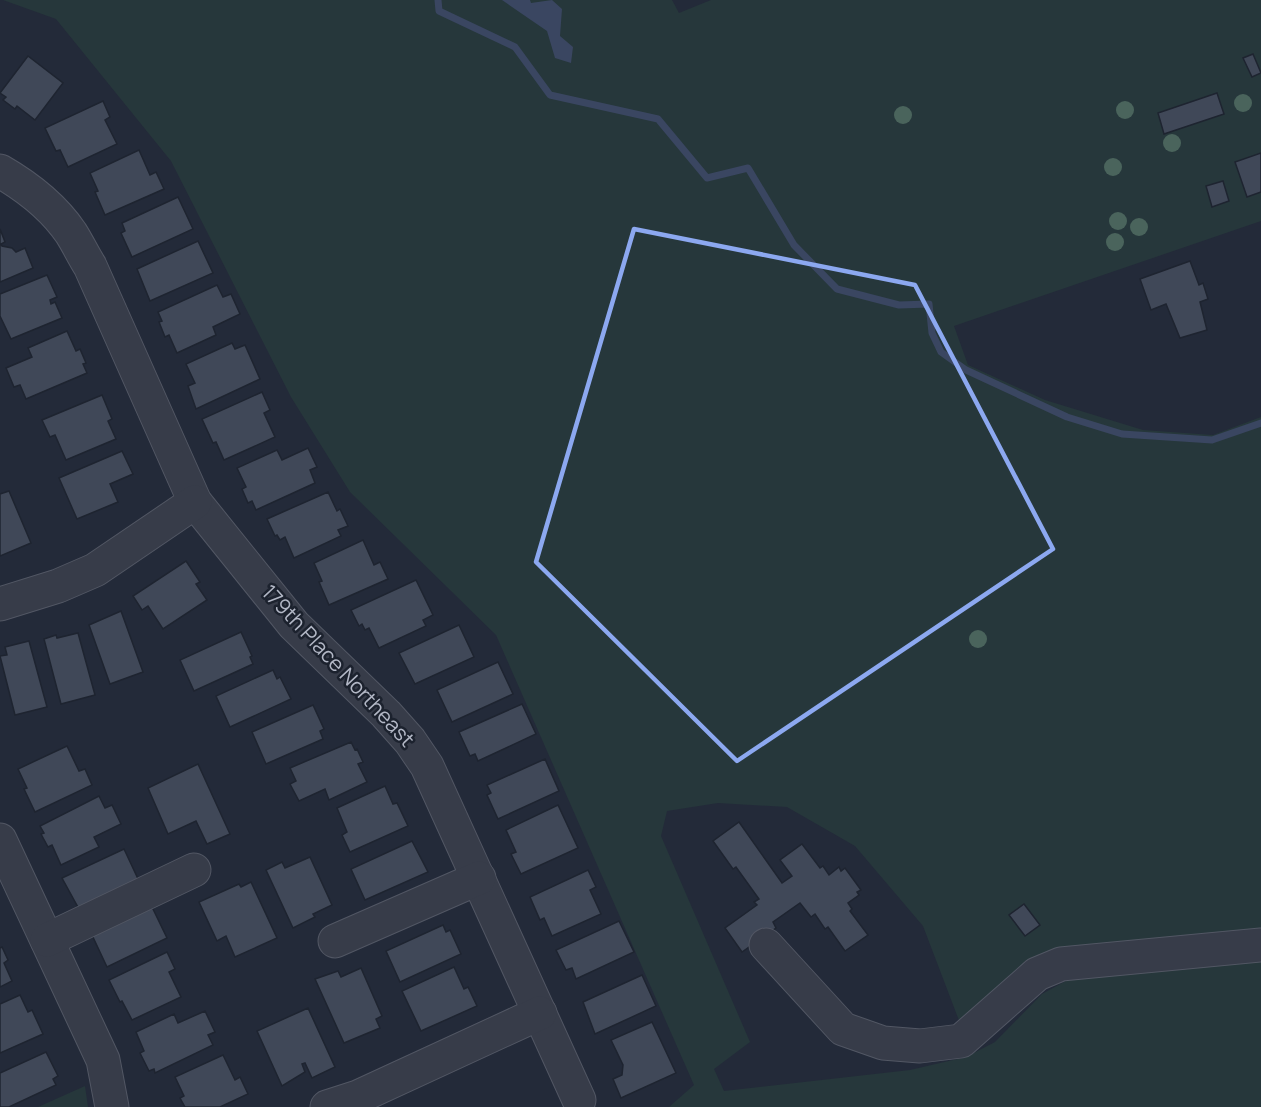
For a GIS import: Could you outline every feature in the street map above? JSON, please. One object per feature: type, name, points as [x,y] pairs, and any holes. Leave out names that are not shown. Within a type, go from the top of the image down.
[{"type":"street","name":"179th Place Northeast","points":[[0,171],[49,207],[71,232],[90,266],[195,501],[294,625],[386,714],[410,741],[427,766],[579,1100]]},
{"type":"street","points":[[0,604],[58,586],[95,570],[195,501]]},
{"type":"street","points":[[0,840],[103,1060],[112,1107]]},
{"type":"street","points":[[47,940],[194,870]]},
{"type":"street","points":[[335,940],[479,878]]},
{"type":"street","points":[[766,945],[843,1029],[883,1043],[920,1046],[961,1041],[1037,974],[1062,964],[1261,945]]},
{"type":"street","points":[[327,1107],[358,1096],[540,1013]]},
{"type":"highlighted area","points":[[634,229],[915,285],[1053,549],[737,761],[536,562]]},
{"type":"shaded area","points":[[3,0],[672,0],[679,13],[711,0],[1261,0],[1261,221],[954,326],[968,365],[1045,400],[1143,430],[1213,435],[1261,417],[1261,935],[1065,949],[960,1023],[923,926],[855,846],[787,807],[718,803],[667,811],[661,836],[750,1042],[714,1069],[724,1091],[910,1070],[966,1057],[995,1042],[1042,994],[1075,976],[1261,958],[1261,1107],[669,1107],[694,1085],[496,635],[350,492],[291,397],[171,161],[56,19]]},
{"type":"shaded area","points":[[85,1086],[88,1107],[38,1107]]},
{"type":"water","points":[[502,0],[530,0],[531,3],[552,0],[562,9],[560,36],[573,47],[571,63],[555,58],[547,31]]},
{"type":"building","points":[[1253,54],[1261,73],[1252,77],[1243,58]]},
{"type":"building","points":[[28,56],[63,83],[35,120],[17,106],[15,109],[3,100],[6,97],[0,93]]},
{"type":"building","points":[[1217,93],[1224,114],[1164,134],[1158,113]]},
{"type":"building","points":[[103,101],[110,117],[105,120],[117,144],[68,167],[60,150],[56,151],[45,128]]},
{"type":"building","points":[[139,150],[150,175],[156,172],[164,189],[105,215],[90,173]]},
{"type":"building","points":[[1261,153],[1261,192],[1247,197],[1235,162]]},
{"type":"building","points":[[1223,181],[1229,201],[1212,207],[1206,186]]},
{"type":"building","points":[[178,197],[193,229],[132,257],[121,233],[125,231],[122,223]]},
{"type":"building","points":[[0,229],[5,242],[1,244],[2,246],[12,248],[16,252],[25,248],[33,268],[0,282]]},
{"type":"building","points":[[198,241],[213,273],[150,301],[137,269]]},
{"type":"building","points":[[1190,261],[1199,285],[1203,283],[1208,299],[1200,302],[1207,330],[1180,338],[1166,304],[1151,310],[1140,279]]},
{"type":"building","points":[[47,275],[57,297],[50,300],[51,304],[55,302],[62,318],[11,339],[0,316],[0,294]]},
{"type":"building","points":[[217,285],[223,297],[231,294],[240,314],[213,327],[216,335],[177,353],[169,335],[165,337],[158,312]]},
{"type":"building","points":[[67,331],[76,351],[80,349],[86,363],[83,364],[87,373],[26,399],[20,385],[14,387],[6,368],[32,357],[28,348]]},
{"type":"building","points":[[232,343],[235,349],[245,345],[260,379],[196,409],[188,386],[195,383],[186,364]]},
{"type":"building","points":[[262,392],[270,410],[264,413],[275,437],[224,460],[202,419]]},
{"type":"building","points":[[102,395],[112,419],[108,421],[116,439],[66,460],[55,435],[50,437],[42,420]]},
{"type":"building","points":[[308,448],[317,467],[310,470],[315,483],[256,510],[252,501],[248,503],[242,489],[246,487],[237,468],[277,450],[282,460]]},
{"type":"building","points":[[122,451],[133,474],[110,484],[118,502],[77,519],[59,478]]},
{"type":"building","points":[[9,491],[31,543],[0,556],[0,494]]},
{"type":"building","points":[[328,492],[337,511],[340,509],[348,526],[338,530],[341,536],[294,558],[285,537],[280,540],[277,535],[275,536],[267,519]]},
{"type":"building","points":[[363,540],[374,565],[380,562],[388,579],[329,605],[314,563]]},
{"type":"building","points":[[186,561],[200,582],[196,584],[207,600],[163,629],[148,606],[142,610],[133,596]]},
{"type":"building","points":[[416,580],[433,615],[423,620],[426,626],[379,648],[369,628],[365,630],[362,624],[359,626],[351,610]]},
{"type":"building","points":[[121,611],[143,672],[110,684],[89,625]]},
{"type":"building","points":[[459,625],[474,657],[415,684],[399,653]]},
{"type":"building","points":[[241,632],[252,656],[250,657],[253,664],[194,691],[180,660]]},
{"type":"building","points":[[78,633],[95,695],[61,704],[44,639],[56,635],[57,638]]},
{"type":"building","points":[[29,641],[47,707],[15,715],[0,656],[7,655],[5,647]]},
{"type":"building","points":[[498,662],[513,694],[452,722],[437,690]]},
{"type":"building","points":[[273,670],[277,679],[280,677],[291,699],[230,727],[216,696]]},
{"type":"building","points":[[522,704],[536,734],[478,761],[475,754],[470,756],[459,732]]},
{"type":"building","points":[[313,705],[324,729],[320,731],[323,739],[266,764],[252,732]]},
{"type":"building","points":[[351,742],[363,762],[358,764],[367,782],[329,800],[325,789],[299,801],[290,784],[296,781],[290,768]]},
{"type":"building","points":[[67,746],[79,771],[85,769],[92,785],[35,812],[18,769]]},
{"type":"building","points":[[545,759],[559,791],[498,819],[487,795],[491,793],[487,785]]},
{"type":"building","points":[[198,764],[230,834],[207,844],[196,821],[168,834],[148,788]]},
{"type":"building","points":[[385,786],[393,804],[397,803],[408,826],[350,852],[342,835],[347,832],[337,808]]},
{"type":"building","points":[[99,796],[105,808],[112,805],[121,824],[94,837],[99,847],[61,865],[52,845],[48,847],[41,834],[44,833],[40,826]]},
{"type":"building","points":[[558,805],[578,848],[521,874],[511,854],[516,852],[506,830]]},
{"type":"building","points":[[739,822],[782,883],[792,876],[780,860],[802,844],[820,868],[823,866],[829,875],[839,867],[841,871],[845,868],[861,890],[857,892],[859,895],[848,903],[852,909],[850,911],[868,935],[845,951],[828,927],[825,929],[815,914],[811,917],[800,903],[773,922],[776,928],[742,952],[725,928],[757,905],[754,902],[759,899],[736,867],[733,869],[713,841]]},
{"type":"building","points":[[412,841],[428,872],[365,900],[351,869]]},
{"type":"building","points":[[124,849],[139,881],[79,909],[62,878]]},
{"type":"building","points":[[310,857],[332,905],[313,914],[315,917],[293,928],[266,870],[282,862],[285,868]]},
{"type":"building","points":[[588,870],[596,887],[590,890],[601,914],[552,936],[544,918],[540,920],[530,897]]},
{"type":"building","points":[[251,882],[277,938],[235,957],[226,936],[217,941],[199,902],[239,884],[241,887]]},
{"type":"building","points":[[1024,904],[1040,925],[1025,936],[1009,915]]},
{"type":"building","points":[[152,907],[167,938],[107,967],[92,935]]},
{"type":"building","points":[[619,921],[634,952],[576,979],[572,968],[566,970],[556,950]]},
{"type":"building","points":[[443,925],[446,932],[450,930],[461,954],[400,982],[386,951]]},
{"type":"building","points":[[2,947],[8,960],[4,963],[12,981],[0,987],[0,948]]},
{"type":"building","points":[[167,952],[175,969],[169,972],[181,997],[132,1020],[109,980]]},
{"type":"building","points":[[454,967],[464,989],[468,987],[477,1006],[421,1031],[402,991]]},
{"type":"building","points":[[361,968],[382,1016],[376,1019],[380,1028],[344,1043],[315,979],[338,971],[341,977]]},
{"type":"building","points":[[642,975],[656,1006],[595,1034],[583,1002]]},
{"type":"building","points":[[20,995],[28,1012],[32,1010],[43,1034],[0,1053],[0,1004]]},
{"type":"building","points":[[308,1008],[335,1067],[312,1078],[305,1063],[302,1064],[305,1072],[282,1086],[257,1031]]},
{"type":"building","points":[[205,1011],[215,1032],[208,1035],[213,1045],[155,1073],[154,1069],[149,1071],[140,1053],[144,1051],[136,1032],[174,1014],[178,1023]]},
{"type":"building","points":[[652,1022],[676,1073],[621,1098],[613,1079],[622,1075],[623,1065],[611,1040]]},
{"type":"building","points":[[46,1052],[58,1076],[53,1079],[56,1085],[9,1107],[0,1107],[0,1073]]},
{"type":"building","points":[[223,1055],[235,1080],[240,1077],[248,1094],[220,1107],[185,1107],[180,1098],[184,1096],[175,1077]]},
{"type":"waterway","points":[[438,0],[439,11],[515,47],[550,95],[658,119],[707,178],[748,168],[794,245],[837,289],[899,305],[929,304],[932,333],[941,352],[966,370],[1067,417],[1122,434],[1212,440],[1261,423]]}]
